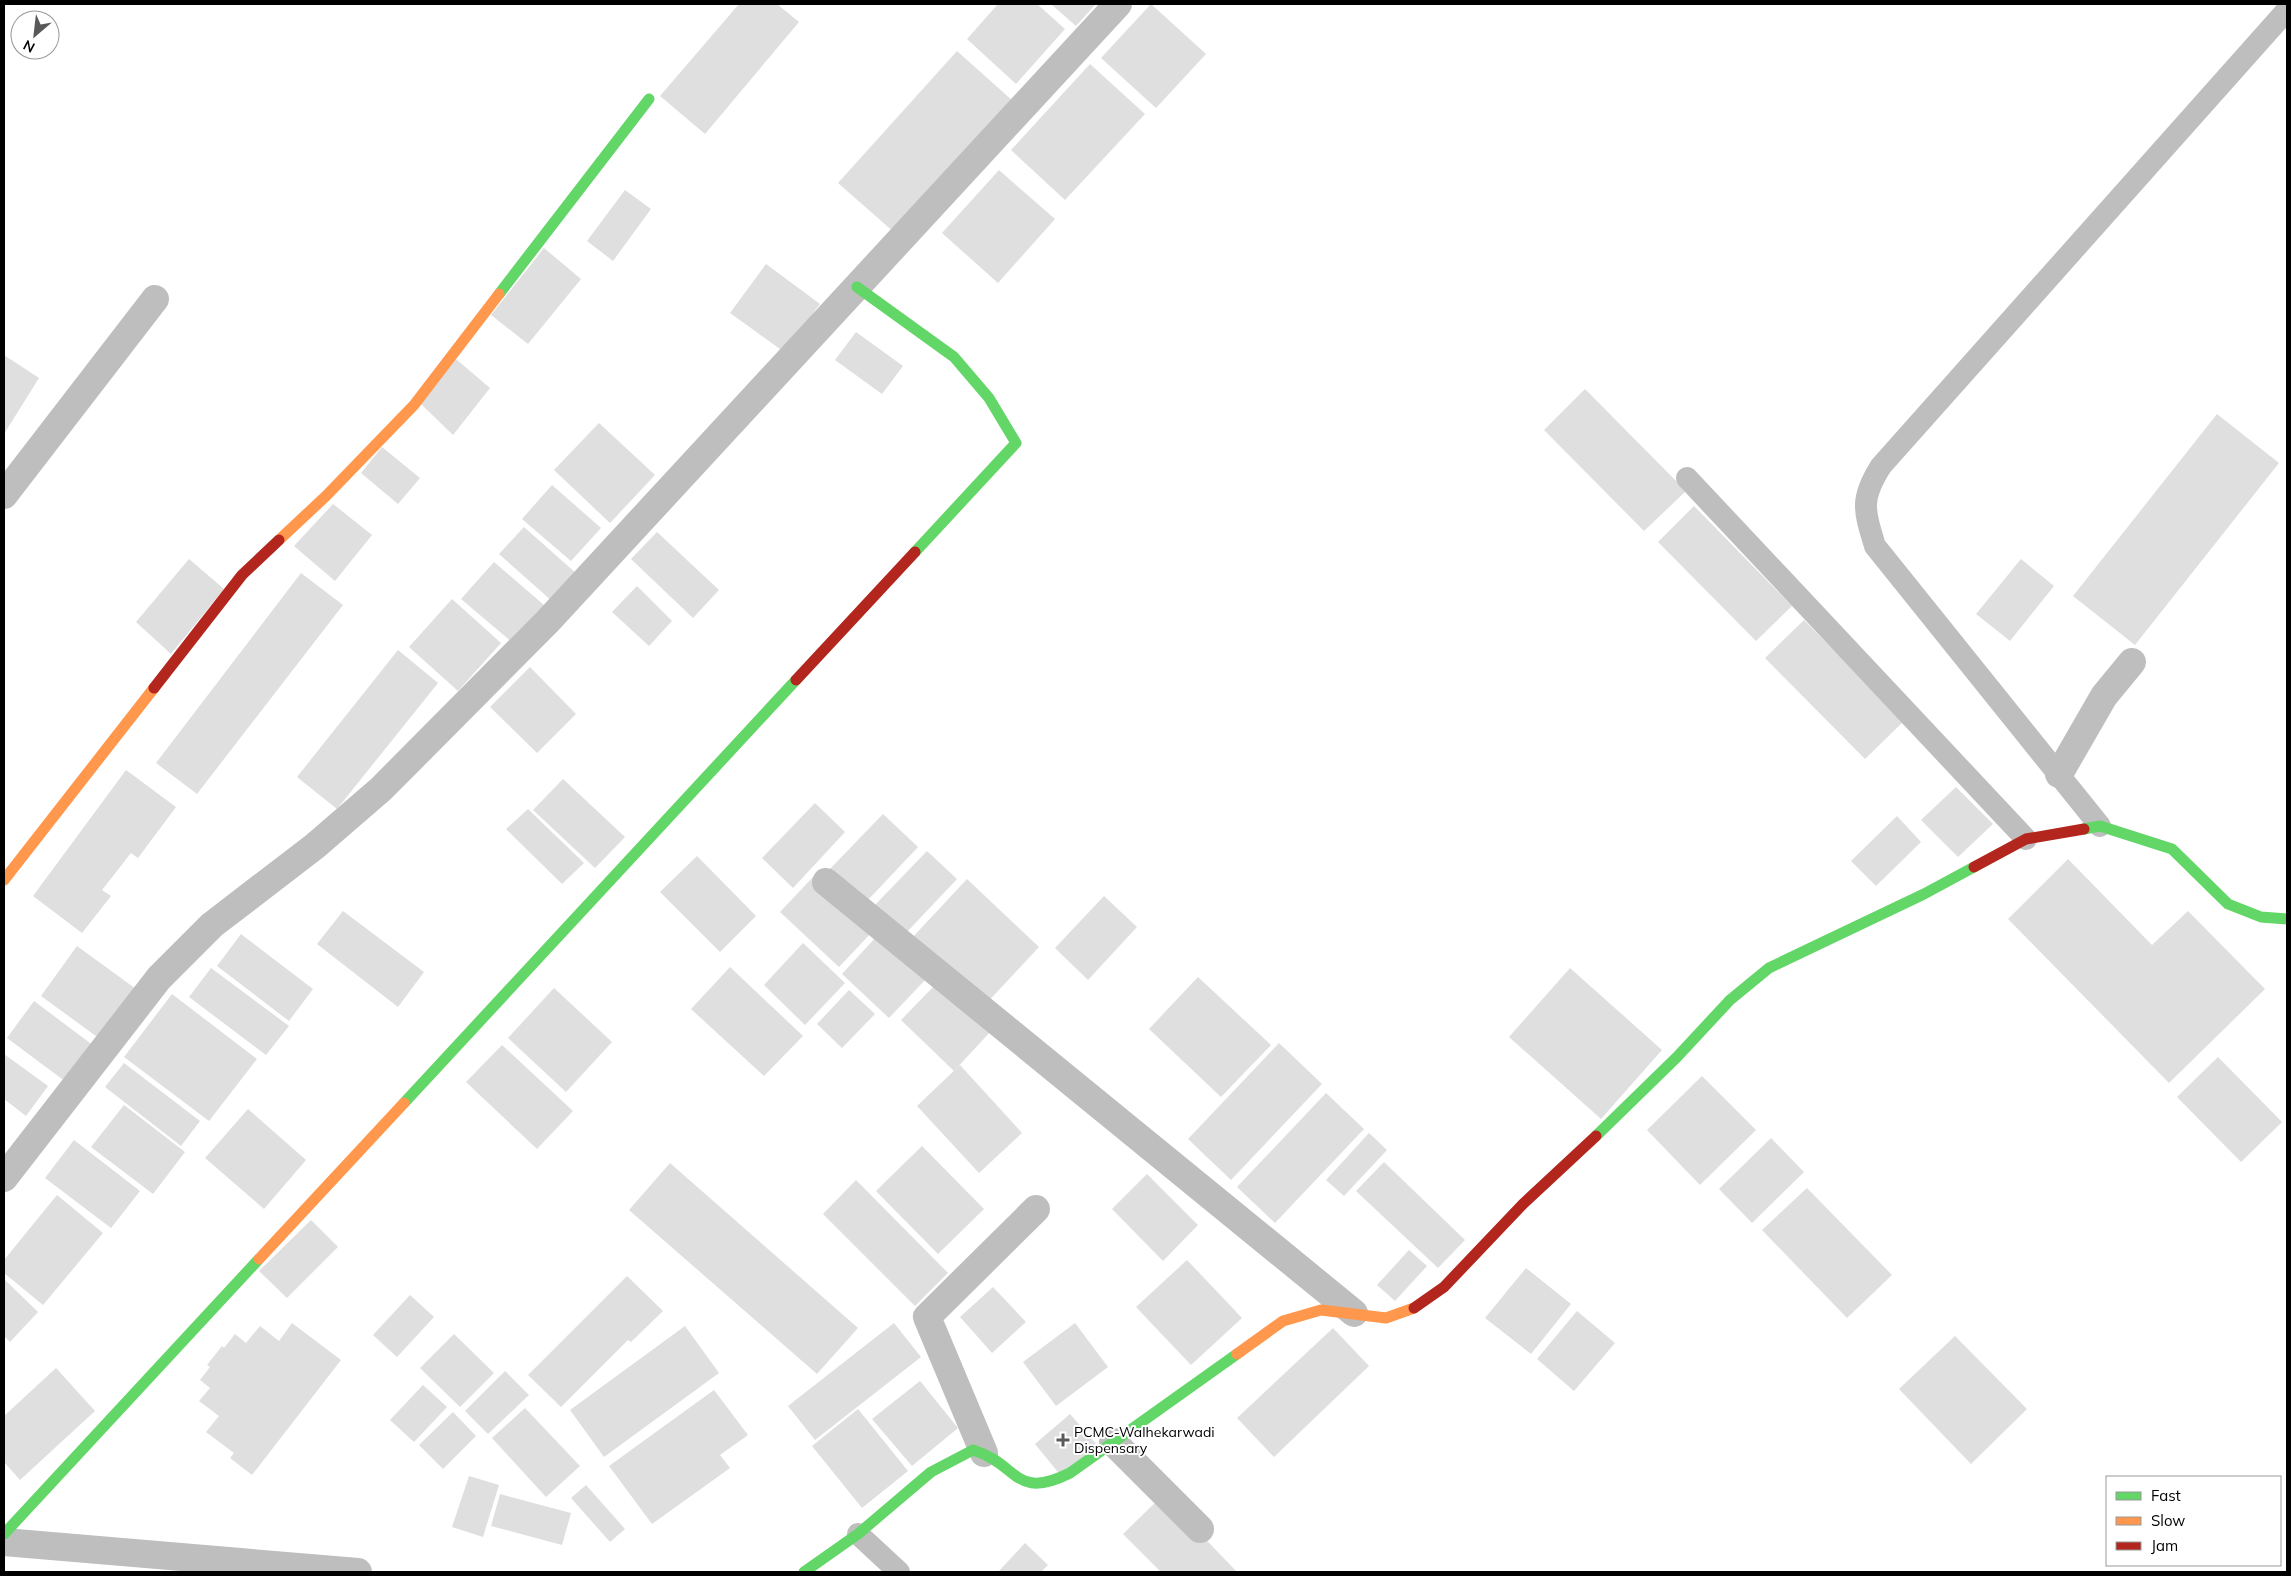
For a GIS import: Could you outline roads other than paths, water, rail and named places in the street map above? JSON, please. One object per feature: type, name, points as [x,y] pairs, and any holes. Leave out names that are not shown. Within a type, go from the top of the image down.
[{"type":"street","points":[[4,1178],[159,978],[212,925],[315,846],[381,789],[460,712],[547,622],[1118,4]]},
{"type":"street","points":[[4,880],[242,575],[326,496],[414,406],[649,99]]},
{"type":"street","points":[[4,1534],[1016,443],[989,398],[954,357],[856,287]]},
{"type":"street","points":[[4,495],[155,299]]},
{"type":"street","points":[[2059,774],[2104,696],[2132,662]]},
{"type":"street","points":[[804,1572],[858,1534],[931,1472],[973,1450],[989,1455],[1009,1472],[1029,1484],[1050,1483],[1070,1472],[1283,1321],[1321,1310],[1386,1318],[1414,1309],[1444,1287],[1517,1210],[1576,1156],[1677,1057],[1730,1000],[1769,968],[1924,894],[2026,839],[2100,826],[2172,849],[2228,904],[2260,917],[2287,918]]},
{"type":"street","points":[[826,882],[1354,1313]]},
{"type":"street","points":[[984,1453],[927,1317],[1036,1209]]},
{"type":"street","points":[[1113,1442],[1200,1529]]},
{"type":"street","points":[[4,1542],[326,1571],[358,1572]]},
{"type":"lane","points":[[2100,826],[1875,546],[1865,513],[1866,494],[1870,483],[1881,466],[2287,10]]},
{"type":"lane","points":[[1687,478],[2026,839]]},
{"type":"lane","points":[[858,1534],[899,1572]]},
{"type":"place","name":"PCMC-Walhekarwadi Dispensary","points":[[1063,1440]]}]
